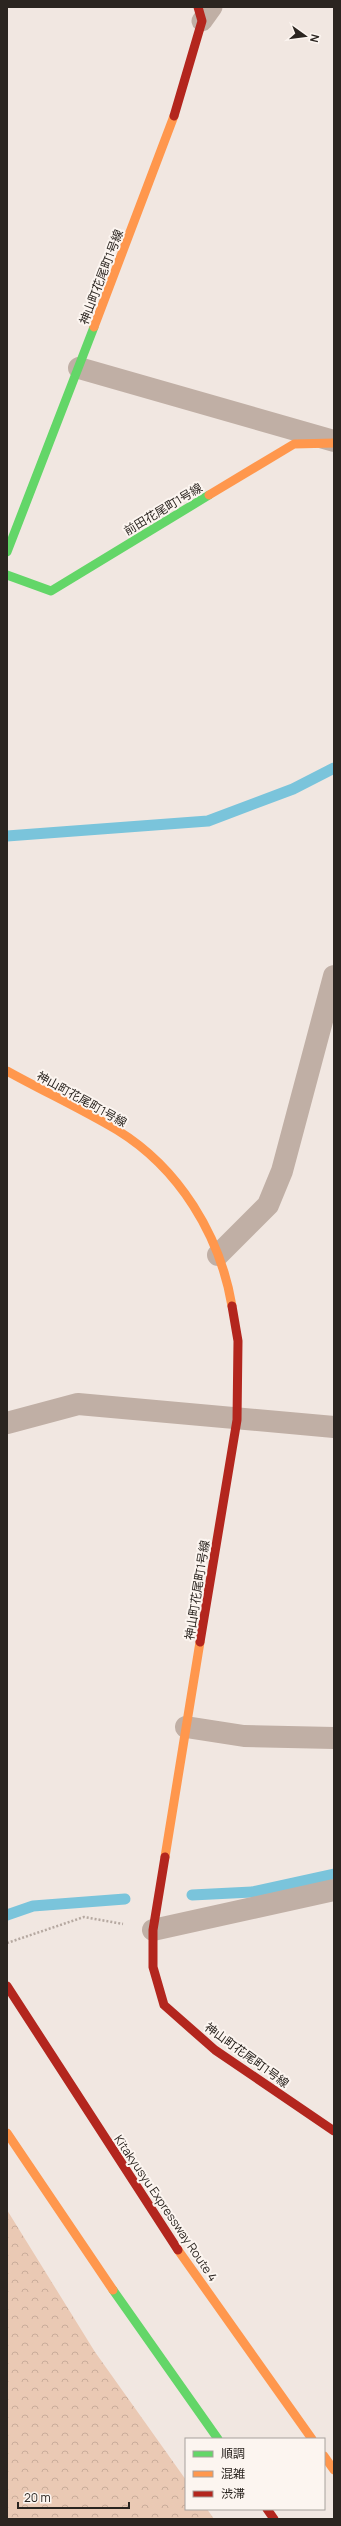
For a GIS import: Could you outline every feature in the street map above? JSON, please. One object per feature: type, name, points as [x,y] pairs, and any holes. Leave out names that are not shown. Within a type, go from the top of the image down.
[{"type":"main road","name":"神山町花尾町1号線","points":[[7,552],[167,139],[204,12]]},
{"type":"main road","name":"前田花尾町1号線","points":[[7,575],[51,591],[294,444],[334,442]]},
{"type":"main road","name":"神山町花尾町1号線","points":[[7,1071],[118,1131],[164,1167],[199,1212],[227,1277],[238,1341],[237,1420],[153,1930],[153,1967],[164,2005],[215,2050],[334,2131]]},
{"type":"main road","name":"Kitakyusyu Expressway Route 4","points":[[7,1986],[21,2010],[194,2274],[311,2438]]},
{"type":"main road","points":[[7,2133],[49,2198],[217,2438]]},
{"type":"main road","points":[[325,2457],[334,2470]]},
{"type":"main road","points":[[268,2510],[274,2519]]},
{"type":"street","points":[[79,368],[334,442]]},
{"type":"street","points":[[218,1255],[268,1205],[282,1171],[334,976]]},
{"type":"street","points":[[7,1424],[78,1404],[237,1420],[334,1427]]},
{"type":"street","points":[[186,1727],[244,1736],[334,1738]]},
{"type":"street","points":[[153,1930],[334,1890]]},
{"type":"path","points":[[7,1943],[84,1917],[153,1930]]},
{"type":"green space","points":[[7,2210],[95,2352],[185,2479],[185,2510],[208,2510],[214,2519],[7,2519]]},
{"type":"waterway","points":[[7,836],[208,821],[293,789],[334,768]]},
{"type":"waterway","points":[[192,1895],[252,1892],[334,1874]]},
{"type":"waterway","points":[[7,1915],[33,1906],[125,1899]]},
{"type":"traffic: fast","points":[[7,552],[94,327]]},
{"type":"traffic: fast","points":[[7,575],[51,591],[209,495]]},
{"type":"traffic: fast","points":[[113,2290],[217,2438]]},
{"type":"traffic: slow","points":[[94,327],[174,116]]},
{"type":"traffic: slow","points":[[209,495],[294,444],[334,443]]},
{"type":"traffic: slow","points":[[7,1071],[117,1130],[139,1146],[159,1164],[177,1184],[207,1229],[218,1254],[232,1306]]},
{"type":"traffic: slow","points":[[165,1857],[200,1642]]},
{"type":"traffic: slow","points":[[7,2133],[113,2290]]},
{"type":"traffic: slow","points":[[178,2250],[311,2438]]},
{"type":"traffic: slow","points":[[325,2457],[334,2470]]},
{"type":"traffic: jam","points":[[174,116],[202,21],[198,7]]},
{"type":"traffic: jam","points":[[200,1642],[237,1420],[238,1341],[232,1306]]},
{"type":"traffic: jam","points":[[165,1857],[153,1930],[153,1967],[164,2005],[215,2050],[334,2131]]},
{"type":"traffic: jam","points":[[7,1986],[178,2250]]},
{"type":"traffic: jam","points":[[268,2510],[274,2519]]}]
